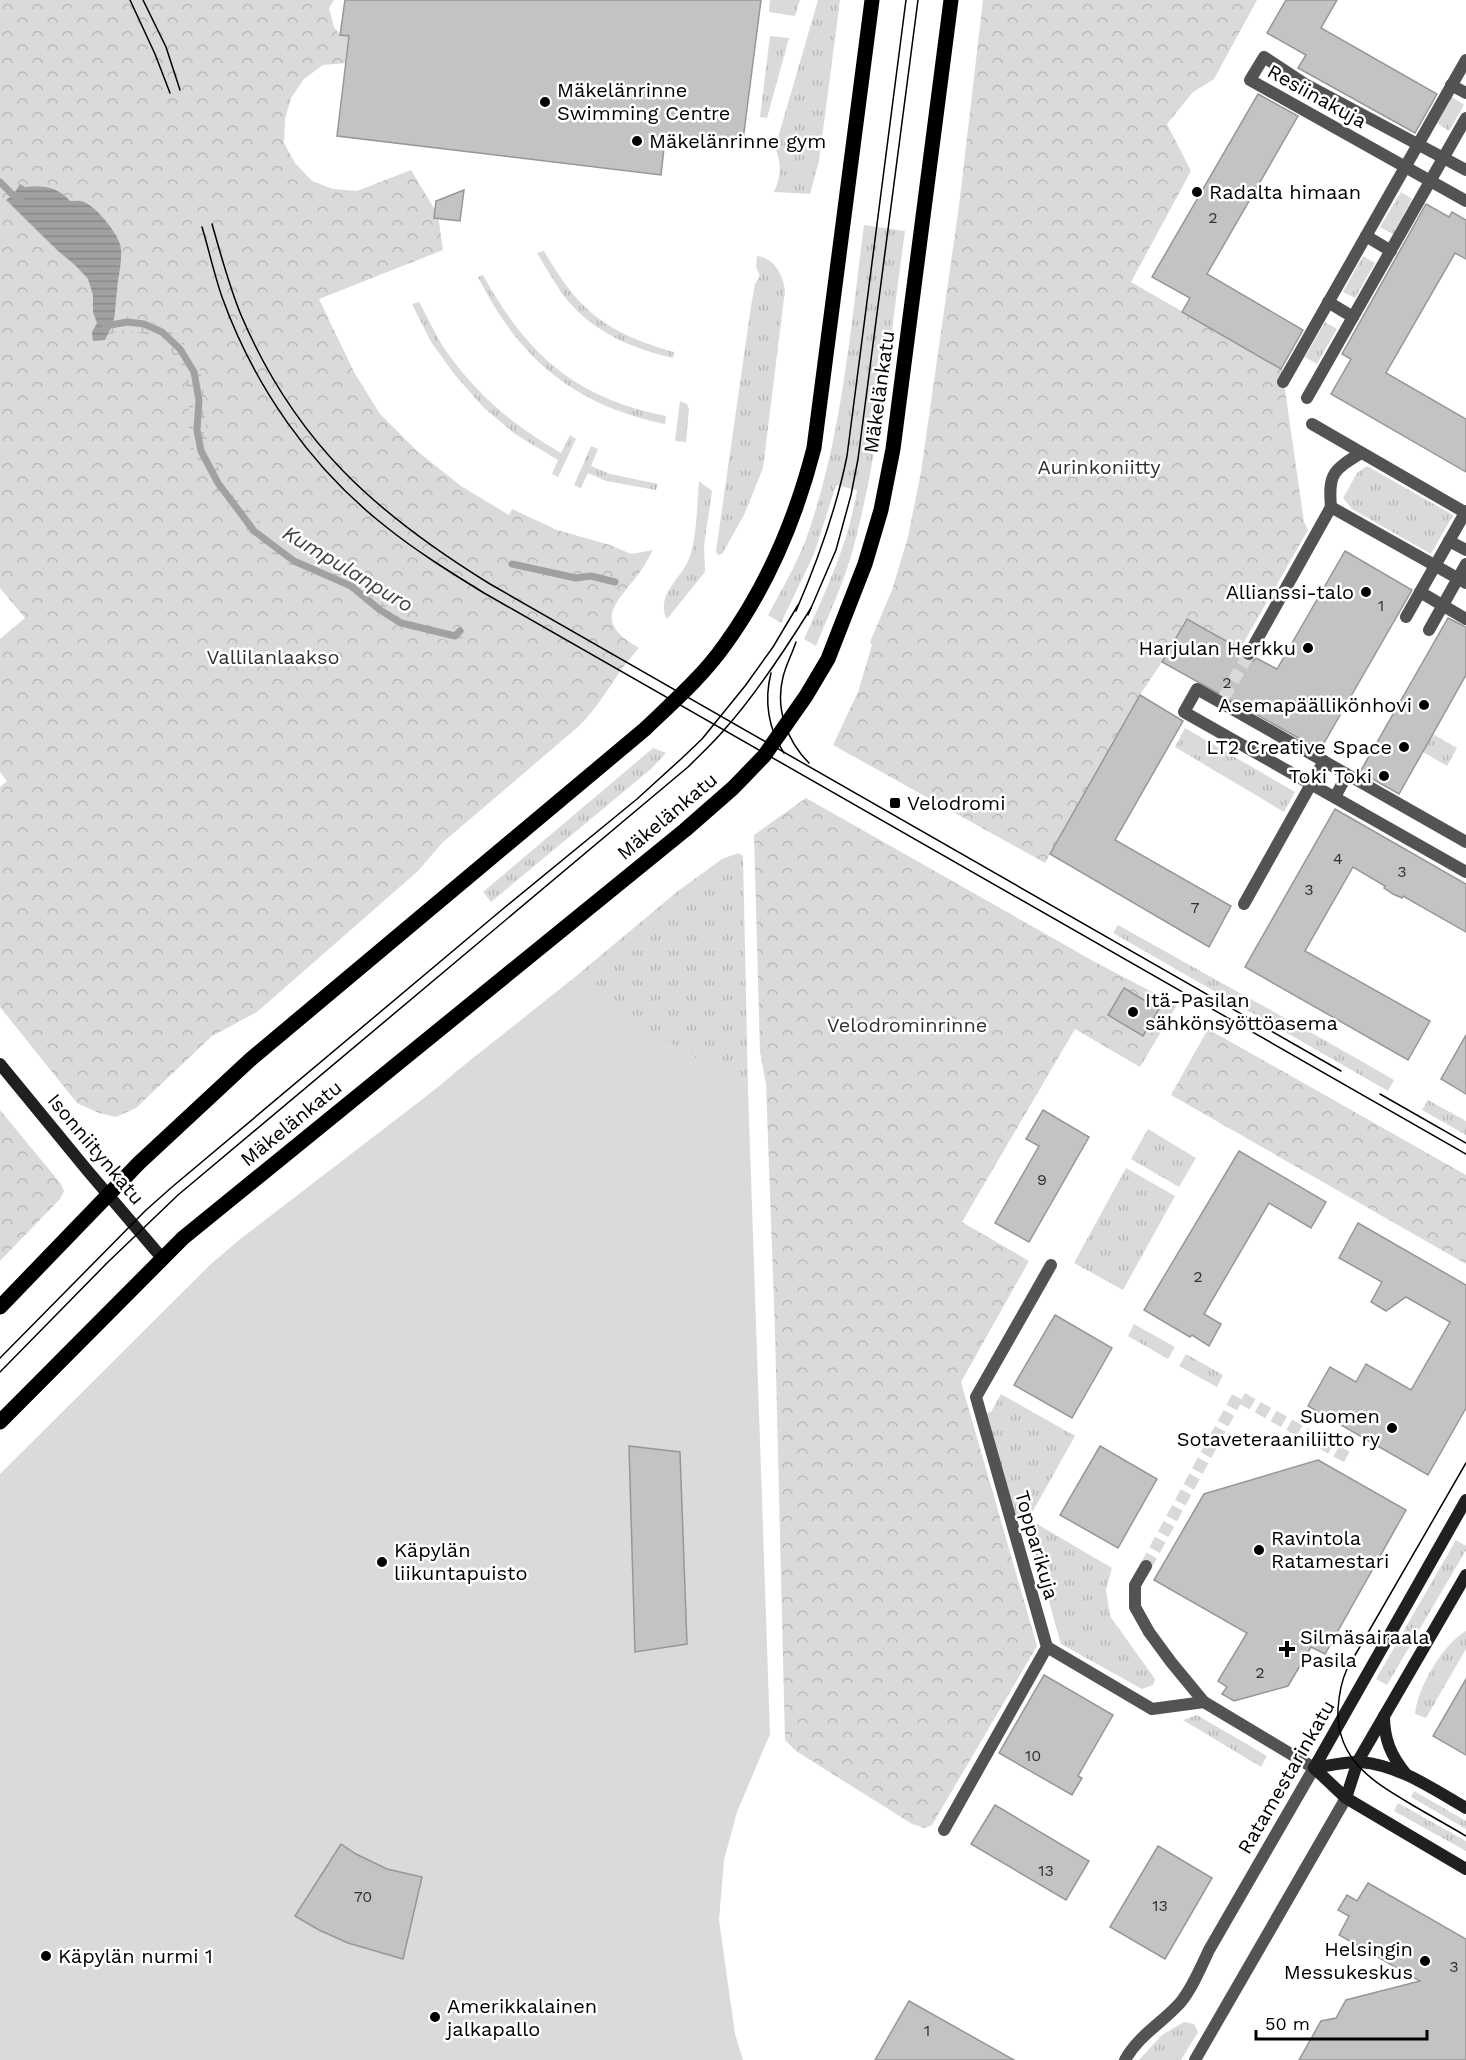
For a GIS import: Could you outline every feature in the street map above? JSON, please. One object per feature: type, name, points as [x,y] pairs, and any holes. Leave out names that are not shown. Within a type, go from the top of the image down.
[{"type":"main road","points":[[0,1307],[139,1163],[251,1059],[645,729],[699,676],[723,647],[773,564],[805,482],[814,448],[872,0]]},
{"type":"main road","name":"Mäkelänkatu","points":[[0,1422],[183,1238],[565,929],[725,795],[764,756],[806,696],[828,658],[843,622],[865,564],[881,510],[893,449],[951,0]]},
{"type":"street","name":"Resiinakuja","points":[[1460,198],[1250,80],[1264,57],[1305,84],[1466,170]]},
{"type":"street","points":[[1283,382],[1351,256],[1366,236],[1466,60]]},
{"type":"street","points":[[1451,85],[1466,93]]},
{"type":"street","points":[[1307,398],[1466,118]]},
{"type":"street","points":[[1366,236],[1391,251]]},
{"type":"street","points":[[1328,302],[1353,317]]},
{"type":"street","points":[[1312,424],[1466,512],[1406,617]]},
{"type":"street","points":[[1249,654],[1331,507],[1329,487],[1333,476],[1339,466],[1360,453]]},
{"type":"street","points":[[1331,507],[1466,584]]},
{"type":"street","points":[[1449,541],[1466,550]]},
{"type":"street","points":[[1429,630],[1466,564]]},
{"type":"street","points":[[1420,592],[1466,619]]},
{"type":"street","points":[[1466,842],[1347,775],[1222,700],[1197,689],[1184,712],[1466,872]]},
{"type":"street","points":[[1244,904],[1312,784],[1319,758]]},
{"type":"street","points":[[1335,797],[1347,775]]},
{"type":"street","name":"Isonniitynkatu","points":[[0,1064],[162,1258]]},
{"type":"street","name":"Topparikuja","points":[[1047,1647],[976,1397],[1051,1265]]},
{"type":"street","name":"Ratamestarinkatu","points":[[1125,2060],[1149,2031],[1181,2002],[1466,1500]]},
{"type":"street","points":[[1146,1566],[1135,1585],[1135,1607],[1149,1632],[1204,1702],[1314,1768],[1346,1798],[1466,1869]]},
{"type":"street","points":[[1195,2060],[1346,1798],[1358,1761],[1466,1575]]},
{"type":"street","points":[[944,1830],[1047,1647],[1152,1709],[1204,1702]]},
{"type":"street","points":[[1384,1715],[1384,1733],[1390,1749],[1406,1774]]},
{"type":"street","points":[[1314,1768],[1358,1761],[1406,1774],[1466,1808]]},
{"type":"green space","name":"Vallilanlaakso","points":[[0,0],[334,0],[329,8],[334,27],[340,35],[349,36],[346,63],[323,65],[304,79],[291,98],[285,119],[284,143],[295,163],[312,181],[333,189],[357,191],[411,170],[438,215],[443,250],[319,299],[354,372],[380,414],[417,451],[461,486],[509,515],[512,509],[557,530],[610,545],[631,554],[653,550],[619,599],[612,618],[614,627],[623,637],[639,648],[588,717],[442,843],[418,871],[257,1012],[212,1036],[136,1108],[116,1117],[99,1113],[77,1103],[0,1007],[0,787],[7,781],[0,772],[0,639],[25,618],[0,588]]},
{"type":"green space","points":[[770,0],[800,0],[795,16],[769,12]]},
{"type":"green space","points":[[818,0],[840,0],[819,161],[810,194],[774,192],[780,170],[775,148]]},
{"type":"green space","name":"Aurinkoniitty","points":[[983,0],[1257,0],[1214,79],[1193,92],[1167,124],[1191,171],[1131,282],[1282,369],[1304,522],[1308,530],[1240,649],[1186,619],[1140,695],[1045,863],[833,745],[858,692],[872,645],[870,642],[892,590],[908,537],[921,472],[959,206]]},
{"type":"green space","points":[[770,36],[789,38],[767,118],[760,117]]},
{"type":"green space","points":[[1452,97],[1464,105],[1449,131],[1437,123]]},
{"type":"green space","points":[[1401,192],[1412,199],[1393,234],[1380,227]]},
{"type":"green space","points":[[864,225],[905,231],[870,477],[851,556],[816,646],[804,639],[843,547],[857,490],[836,485],[814,554],[781,623],[768,615],[805,542],[828,464],[843,385]]},
{"type":"green space","points":[[544,251],[570,290],[597,317],[630,337],[674,352],[673,358],[644,350],[616,338],[590,322],[568,301],[556,283],[537,253]]},
{"type":"green space","points":[[757,256],[768,260],[777,268],[785,290],[763,468],[744,515],[722,554],[718,555],[716,551],[751,306],[755,284],[760,276],[756,267]]},
{"type":"green space","points":[[1363,256],[1375,263],[1355,298],[1343,292]]},
{"type":"green space","points":[[483,275],[517,328],[557,369],[580,385],[605,398],[666,416],[665,424],[603,405],[577,391],[553,374],[531,355],[512,332],[478,277]]},
{"type":"green space","points":[[419,302],[446,351],[471,382],[498,409],[512,421],[561,453],[570,435],[576,439],[558,477],[552,474],[558,460],[515,434],[483,407],[455,375],[431,342],[412,304]]},
{"type":"green space","points":[[116,313],[163,325],[192,350],[206,394],[204,408],[208,450],[220,472],[247,508],[279,542],[308,558],[353,576],[400,618],[435,628],[450,630],[456,627],[464,637],[454,642],[409,631],[386,620],[349,591],[333,582],[291,566],[275,557],[257,541],[239,521],[213,485],[203,465],[191,451],[189,402],[185,377],[178,360],[157,336],[122,330],[108,335],[113,327]]},
{"type":"green space","points":[[1325,322],[1337,329],[1317,364],[1305,357]]},
{"type":"green space","points":[[680,401],[687,404],[689,409],[686,442],[675,441]]},
{"type":"green space","points":[[591,446],[598,449],[591,466],[610,474],[658,484],[656,490],[606,481],[588,473],[581,488],[574,485]]},
{"type":"green space","points":[[1367,466],[1453,515],[1431,554],[1352,509],[1343,498],[1357,473]]},
{"type":"green space","points":[[699,481],[712,491],[704,546],[705,572],[667,619],[664,611],[666,596],[691,553]]},
{"type":"green space","points":[[1185,728],[1295,792],[1284,812],[1175,747]]},
{"type":"green space","points":[[1433,734],[1457,748],[1447,766],[1423,752]]},
{"type":"green space","points":[[653,748],[666,753],[651,769],[491,902],[483,892]]},
{"type":"green space","name":"Velodrominrinne","points":[[806,798],[1095,962],[1177,1005],[1140,1067],[1075,1029],[962,1222],[1029,1261],[961,1382],[1037,1646],[932,1825],[925,1828],[912,1824],[796,1751],[785,1740],[775,1331],[766,1084],[760,1052],[754,835]]},
{"type":"green space","points":[[738,853],[743,856],[748,1089],[573,986],[443,1082],[569,982],[678,891],[722,859]]},
{"type":"green space","points":[[1118,925],[1394,1080],[1388,1091],[1113,933]]},
{"type":"green space","name":"Käpylän liikuntapuisto","points":[[569,982],[748,1089],[770,1734],[737,1812],[724,1860],[719,1920],[735,2034],[743,2060],[0,2060],[0,1474],[211,1264]]},
{"type":"green space","points":[[1208,1029],[1466,1175],[1466,1264],[1171,1095]]},
{"type":"green space","points":[[1428,1100],[1466,1121],[1466,1135],[1422,1110]]},
{"type":"green space","points":[[0,1110],[61,1184],[64,1191],[60,1199],[0,1261]]},
{"type":"green space","points":[[1148,1129],[1196,1158],[1179,1187],[1131,1159]]},
{"type":"green space","points":[[1126,1168],[1175,1196],[1123,1290],[1074,1263]]},
{"type":"green space","points":[[1134,1324],[1175,1347],[1168,1359],[1128,1336]]},
{"type":"green space","points":[[1186,1354],[1223,1375],[1217,1387],[1179,1366]]},
{"type":"green space","points":[[1001,1394],[1075,1436],[1033,1511],[1015,1516],[984,1414],[991,1412]]},
{"type":"green space","points":[[1037,1524],[1112,1568],[1106,1590],[1110,1616],[1155,1679],[1153,1685],[1142,1689],[1061,1644],[1030,1535]]},
{"type":"green space","points":[[1456,1540],[1466,1546],[1466,1550],[1387,1685],[1376,1679]]},
{"type":"green space","points":[[1466,1631],[1466,1649],[1426,1718],[1415,1714],[1426,1680],[1440,1656],[1457,1637]]},
{"type":"green space","points":[[1197,1715],[1267,1756],[1261,1767],[1183,1720]]},
{"type":"green space","points":[[1414,1791],[1466,1821],[1466,1829],[1411,1797]]},
{"type":"green space","points":[[1398,1803],[1466,1841],[1466,1851],[1394,1811]]},
{"type":"green space","points":[[1184,2022],[1194,2024],[1198,2032],[1181,2060],[1139,2060],[1162,2035]]},
{"type":"shaded area","points":[[20,184],[25,187],[50,188],[70,201],[84,202],[101,216],[117,237],[121,249],[118,285],[112,326],[105,340],[93,341],[92,332],[97,323],[88,279],[6,200],[13,195]]},
{"type":"building","name":"Mäkelänrinne Swimming Centre","points":[[345,0],[761,0],[743,140],[665,139],[661,175],[337,136],[349,36],[340,35]]},
{"type":"building","points":[[1286,0],[1337,0],[1321,28],[1437,94],[1415,133],[1298,68],[1306,55],[1267,33]]},
{"type":"building","points":[[1258,94],[1298,116],[1207,274],[1303,330],[1281,369],[1182,312],[1190,298],[1152,277]]},
{"type":"building","points":[[464,190],[460,221],[434,218],[436,201]]},
{"type":"building","points":[[1426,204],[1449,217],[1452,212],[1466,220],[1466,259],[1455,253],[1386,373],[1466,419],[1466,472],[1331,394],[1351,359],[1342,354]]},
{"type":"building","points":[[1345,551],[1412,590],[1320,750],[1162,662],[1187,619],[1242,650],[1242,658],[1246,661],[1253,661],[1256,658],[1277,669]]},
{"type":"building","name":"Asemapäällikönhovi","points":[[1448,618],[1466,627],[1466,675],[1399,794],[1360,772]]},
{"type":"building","points":[[1140,695],[1183,721],[1115,840],[1231,906],[1209,947],[1050,854]]},
{"type":"building","points":[[1335,809],[1466,884],[1466,932],[1403,896],[1402,898],[1393,894],[1384,888],[1385,886],[1353,867],[1305,951],[1430,1021],[1408,1060],[1245,967]]},
{"type":"building","name":"Itä-Pasilan sähkönsyöttöasema","points":[[1124,988],[1159,1009],[1143,1036],[1108,1015]]},
{"type":"building","points":[[1466,1035],[1466,1094],[1441,1079]]},
{"type":"building","points":[[1043,1110],[1089,1137],[1029,1242],[995,1223],[1039,1146],[1026,1139]]},
{"type":"building","points":[[1239,1151],[1326,1202],[1311,1228],[1269,1203],[1204,1314],[1221,1324],[1209,1346],[1144,1310]]},
{"type":"building","points":[[1358,1223],[1466,1285],[1466,1408],[1428,1475],[1308,1406],[1330,1367],[1356,1382],[1366,1364],[1411,1390],[1450,1322],[1406,1297],[1386,1311],[1371,1302],[1382,1282],[1339,1258]]},
{"type":"building","points":[[1055,1315],[1112,1348],[1072,1418],[1014,1385]]},
{"type":"building","points":[[629,1446],[680,1452],[687,1644],[635,1652]]},
{"type":"building","points":[[1100,1446],[1157,1479],[1118,1548],[1060,1515]]},
{"type":"building","points":[[1318,1460],[1406,1510],[1325,1654],[1311,1647],[1288,1686],[1234,1701],[1222,1694],[1227,1687],[1218,1681],[1247,1633],[1154,1580],[1204,1494]]},
{"type":"building","points":[[1044,1675],[1113,1715],[1078,1776],[1082,1778],[1072,1795],[999,1753]]},
{"type":"building","points":[[1466,1679],[1466,1755],[1433,1736]]},
{"type":"building","points":[[995,1805],[1089,1861],[1066,1900],[971,1844]]},
{"type":"building","points":[[341,1844],[387,1869],[422,1877],[403,1959],[348,1943],[295,1916]]},
{"type":"building","points":[[1158,1846],[1212,1878],[1165,1959],[1110,1927]]},
{"type":"building","name":"Helsingin Messukeskus","points":[[1368,1883],[1466,1939],[1466,2060],[1299,2060],[1321,2021],[1336,2018],[1346,2000],[1420,1981],[1339,1935],[1349,1916],[1338,1910],[1347,1895],[1357,1901]]},
{"type":"building","points":[[909,2001],[1014,2060],[875,2060]]},
{"type":"waterway","name":"Kumpulanpuro","points":[[0,182],[21,200]]},
{"type":"waterway","name":"Kumpulanpuro","points":[[105,326],[127,322],[144,324],[162,332],[180,349],[194,372],[199,400],[197,430],[201,451],[218,483],[254,531],[294,561],[351,586],[380,610],[401,623],[455,636],[460,631]]},
{"type":"waterway","name":"Kumpulanpuro","points":[[512,564],[576,578],[591,576],[615,582]]},
{"type":"tunnel","points":[[1224,697],[1249,654]]},
{"type":"tunnel","points":[[1146,1566],[1238,1396],[1352,1460]]},
{"type":"tram line","points":[[130,0],[170,93]]},
{"type":"tram line","points":[[143,0],[166,47],[180,90]]},
{"type":"tram line","points":[[796,611],[826,535],[847,456],[906,0]]},
{"type":"tram line","points":[[808,615],[836,550],[858,459],[918,0]]},
{"type":"tram line","points":[[212,224],[241,315],[262,360],[287,401],[313,437],[343,470],[410,530],[490,584],[1341,1071]]},
{"type":"tram line","points":[[202,227],[216,280],[235,330],[268,393],[309,452],[333,478],[358,503],[409,544],[484,593],[1466,1154]]},
{"type":"tram line","points":[[0,1358],[145,1211],[172,1187],[637,799],[681,759],[702,739],[745,686],[773,647],[798,605]]},
{"type":"tram line","points":[[0,1372],[108,1262],[178,1195],[688,767],[720,735],[748,701],[811,608]]},
{"type":"tram line","points":[[796,642],[783,677],[782,712],[789,735],[809,763]]},
{"type":"tram line","points":[[771,673],[768,694],[769,714],[774,734],[784,753]]},
{"type":"tram line","points":[[1380,1094],[1466,1143]]},
{"type":"tram line","points":[[1466,1463],[1347,1669],[1338,1709],[1339,1727],[1344,1743],[1351,1756],[1372,1779],[1466,1836]]},
{"type":"place","name":"Mäkelänrinne Swimming Centre","points":[[545,102]]},
{"type":"place","name":"Mäkelänrinne gym","points":[[637,141]]},
{"type":"place","name":"Radalta himaan","points":[[1197,192]]},
{"type":"place","name":"Allianssi-talo","points":[[1366,592]]},
{"type":"place","name":"Harjulan Herkku","points":[[1308,648]]},
{"type":"place","name":"Asemapäällikönhovi","points":[[1424,705]]},
{"type":"place","name":"LT2 Creative Space","points":[[1404,747]]},
{"type":"place","name":"Toki Toki","points":[[1384,776]]},
{"type":"place","name":"Velodromi","points":[[895,803]]},
{"type":"place","name":"Itä-Pasilan sähkönsyöttöasema","points":[[1133,1012]]},
{"type":"place","name":"Suomen Sotaveteraaniliitto ry","points":[[1392,1428]]},
{"type":"place","name":"Ravintola Ratamestari","points":[[1259,1550]]},
{"type":"place","name":"Käpylän liikuntapuisto","points":[[382,1562]]},
{"type":"place","name":"Silmäsairaala Pasila","points":[[1287,1649]]},
{"type":"place","name":"Käpylän nurmi 1","points":[[46,1956]]},
{"type":"place","name":"Helsingin Messukeskus","points":[[1425,1961]]},
{"type":"place","name":"Amerikkalainen jalkapallo","points":[[435,2017]]}]
